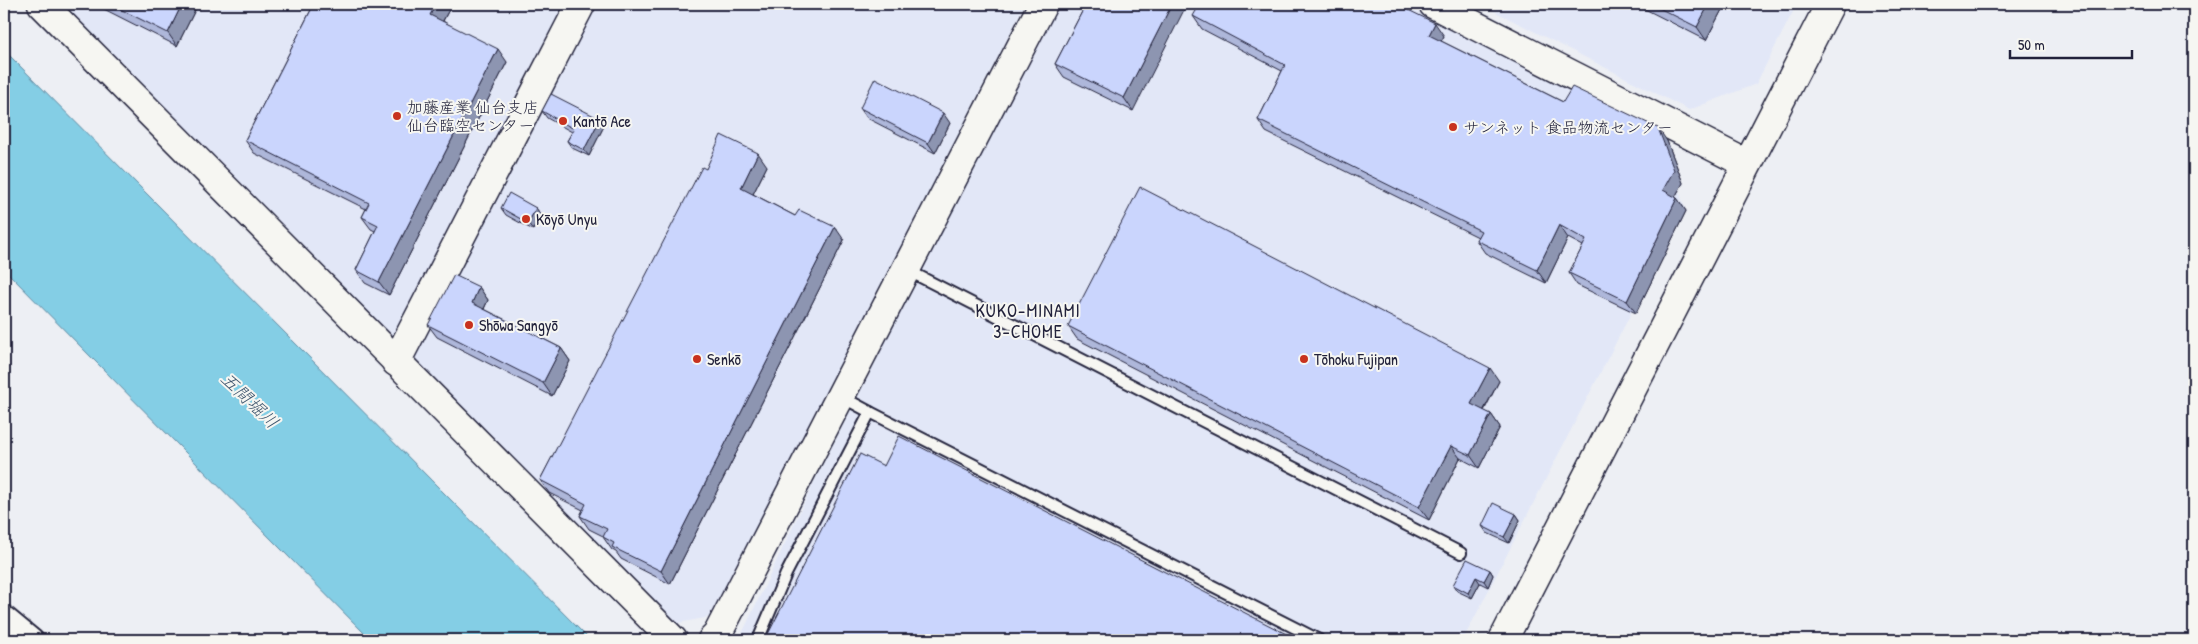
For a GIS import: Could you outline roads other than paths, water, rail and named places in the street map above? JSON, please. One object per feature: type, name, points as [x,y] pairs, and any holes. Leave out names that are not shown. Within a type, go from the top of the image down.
[{"type":"street","points":[[42,4],[673,640]]},
{"type":"street","points":[[396,362],[581,4]]},
{"type":"street","points":[[712,640],[717,636],[1043,4]]},
{"type":"street","points":[[1433,4],[1747,164]]},
{"type":"street","points":[[1503,640],[1830,4]]},
{"type":"street","points":[[4,616],[33,640]]},
{"type":"lane","points":[[906,269],[1461,553]]},
{"type":"lane","points":[[840,397],[1319,640]]},
{"type":"lane","points":[[758,640],[786,574],[870,412]]},
{"type":"water","name":"五間堀川","points":[[4,50],[590,640],[371,640],[4,269]]},
{"type":"place","name":"加藤産業 仙台支店 仙台臨空センター","points":[[397,116]]},
{"type":"place","name":"Kantō Ace","points":[[563,121]]},
{"type":"place","name":"サンネット 食品物流センター","points":[[1453,127]]},
{"type":"place","name":"Kōyō Unyu","points":[[526,219]]},
{"type":"place","name":"Shōwa Sangyō","points":[[469,325]]},
{"type":"place","name":"Senkō","points":[[697,359]]},
{"type":"place","name":"Tōhoku Fujipan","points":[[1304,359]]},
{"type":"district","name":"KUKO-MINAMI 3-CHOME","points":[[1028,320]]}]
